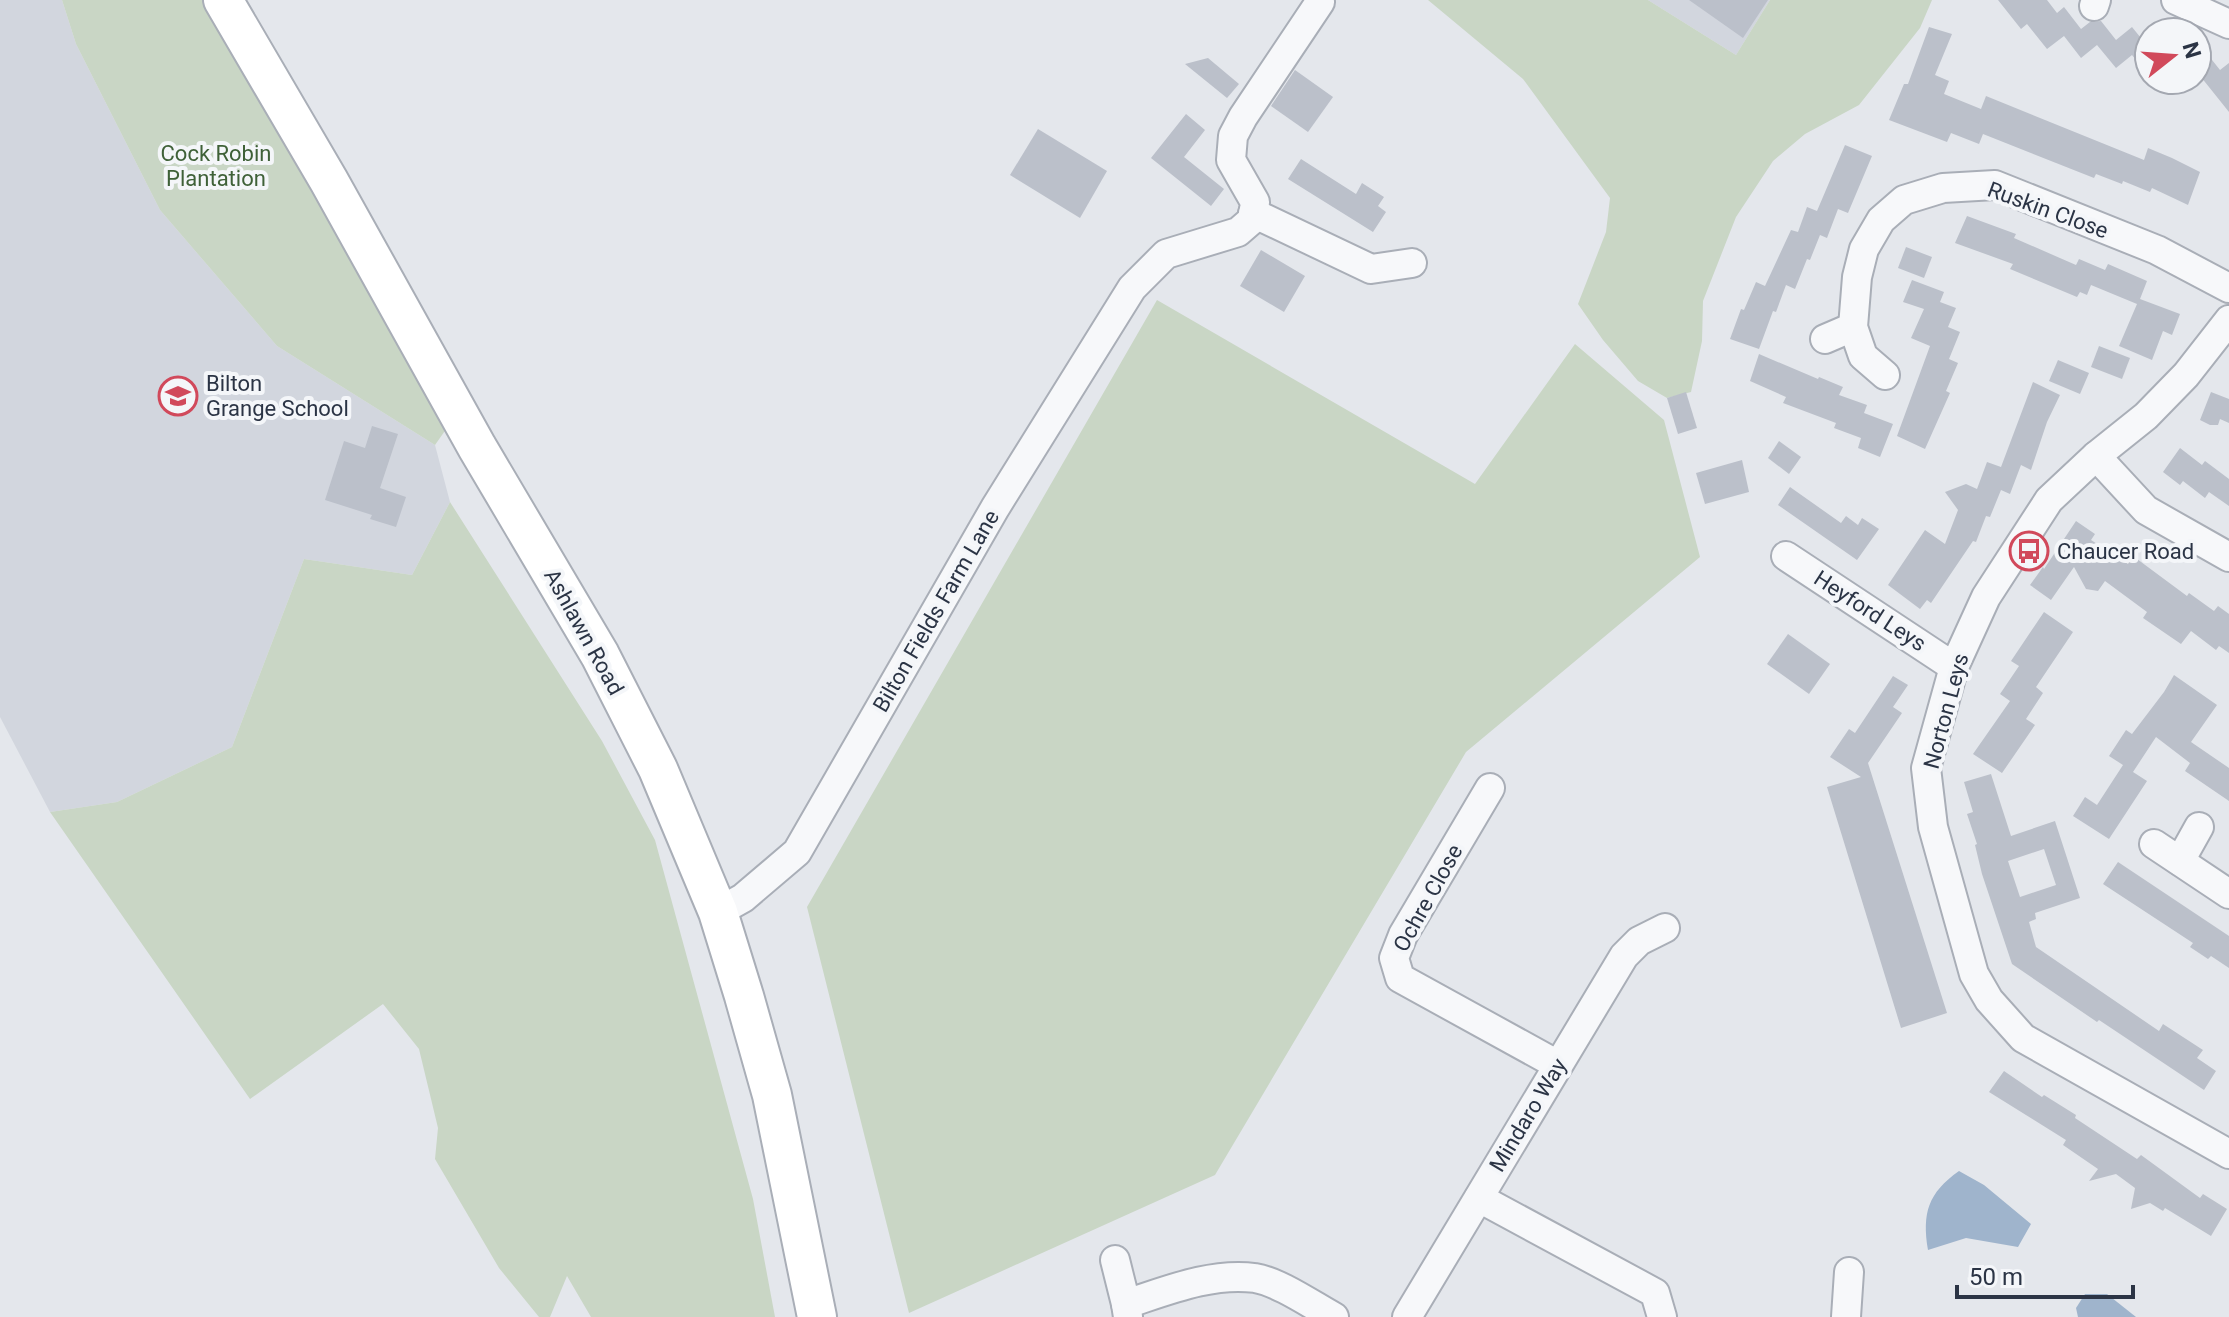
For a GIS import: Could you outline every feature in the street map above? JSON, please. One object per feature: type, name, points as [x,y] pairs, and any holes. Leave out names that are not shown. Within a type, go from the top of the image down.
[{"type":"main road","name":"Ashlawn Road","points":[[223,0],[329,181],[477,447],[600,655],[658,769],[718,912],[772,1095],[817,1317]]},
{"type":"street","points":[[2176,0],[2229,24]]},
{"type":"street","points":[[1320,2],[1243,117],[1233,136],[1231,160],[1255,202],[1253,213],[1371,269],[1412,263]]},
{"type":"street","name":"Ruskin Close","points":[[1853,327],[1857,277],[1864,249],[1881,220],[1904,200],[1943,188],[1995,185],[2142,244],[2229,288]]},
{"type":"street","name":"Bilton Fields Farm Lane","points":[[718,912],[743,898],[797,852],[995,508],[1132,288],[1166,254],[1238,232],[1253,219],[1253,213]]},
{"type":"street","name":"Norton Leys","points":[[2229,320],[2186,375],[2156,406],[2049,500],[1986,597],[1954,667],[1926,768],[1933,827],[1974,974],[1989,1000],[2023,1038],[2229,1154]]},
{"type":"street","points":[[1825,339],[1853,327],[1863,356],[1885,375]]},
{"type":"street","points":[[2096,456],[2146,510],[2229,557]]},
{"type":"street","name":"Heyford Leys","points":[[1786,556],[1954,667]]},
{"type":"street","name":"Ochre Close","points":[[1490,788],[1403,935],[1394,958],[1400,978],[1558,1065]]},
{"type":"street","points":[[2180,861],[2199,827]]},
{"type":"street","points":[[2154,844],[2229,894]]},
{"type":"street","name":"Mindaro Way","points":[[1407,1317],[1624,956],[1639,941],[1665,928]]},
{"type":"street","points":[[1479,1198],[1655,1293],[1662,1317]]},
{"type":"street","points":[[1115,1260],[1127,1310],[1170,1289],[1214,1279],[1256,1278],[1334,1317]]},
{"type":"street","points":[[1846,1317],[1849,1272]]},
{"type":"shaded area","name":"Bilton Grange School","points":[[0,0],[62,0],[76,44],[160,210],[277,346],[435,445],[450,502],[412,575],[304,559],[232,747],[117,802],[50,812],[0,717]]},
{"type":"shaded area","points":[[1648,0],[1770,0],[1736,55]]},
{"type":"green space","name":"Cock Robin Plantation","points":[[62,0],[205,0],[262,107],[373,284],[449,425],[435,445],[277,346],[160,210],[76,44]]},
{"type":"green space","points":[[1428,0],[1648,0],[1736,55],[1770,0],[1932,0],[1920,28],[1859,105],[1805,134],[1773,161],[1736,217],[1703,301],[1702,341],[1691,392],[1667,398],[1638,381],[1603,340],[1578,304],[1606,232],[1610,198],[1523,79]]},
{"type":"green space","points":[[1157,300],[1475,484],[1575,344],[1664,420],[1700,557],[1466,752],[1215,1175],[909,1313],[807,907]]},
{"type":"green space","points":[[450,502],[602,741],[655,840],[753,1199],[775,1317],[591,1317],[567,1276],[550,1317],[539,1317],[499,1268],[435,1159],[438,1128],[419,1049],[383,1004],[250,1099],[50,812],[117,802],[232,747],[304,559],[412,575]]},
{"type":"water","points":[[1959,1171],[1984,1185],[2031,1224],[2018,1247],[1966,1238],[1928,1250],[1926,1225],[1930,1205],[1940,1187]]},
{"type":"water","points":[[2085,1294],[2107,1294],[2136,1317],[2078,1317],[2076,1308]]},
{"type":"building","points":[[1689,0],[1768,0],[1743,38]]},
{"type":"building","points":[[1998,0],[2047,0],[2057,13],[2064,7],[2081,29],[2090,22],[2101,21],[2116,40],[2132,27],[2133,56],[2116,68],[2097,45],[2081,58],[2064,36],[2047,49],[2027,24],[2021,29]]},
{"type":"building","points":[[1929,27],[1952,34],[1935,75],[1949,81],[1944,94],[1981,109],[1986,96],[2144,160],[2148,148],[2172,158],[2200,172],[2188,205],[2152,188],[2150,192],[2096,174],[2094,178],[1983,134],[1979,144],[1951,133],[1947,142],[1889,120],[1904,84],[1908,84]]},
{"type":"building","points":[[1208,58],[1239,84],[1227,98],[1185,64]]},
{"type":"building","points":[[2213,61],[2220,70],[2229,63],[2229,112],[2213,92]]},
{"type":"building","points":[[1295,70],[1333,97],[1308,132],[1271,106]]},
{"type":"building","points":[[1186,114],[1205,130],[1184,157],[1224,189],[1211,206],[1151,158]]},
{"type":"building","points":[[1038,129],[1107,171],[1080,218],[1010,175]]},
{"type":"building","points":[[1845,145],[1872,156],[1848,213],[1838,209],[1827,238],[1820,235],[1795,289],[1786,285],[1759,349],[1730,339],[1741,309],[1744,310],[1756,282],[1765,286],[1791,230],[1798,232],[1807,207],[1817,211]]},
{"type":"building","points":[[1301,159],[1356,194],[1362,183],[1384,197],[1378,206],[1386,212],[1373,232],[1288,179]]},
{"type":"building","points":[[1967,216],[2016,234],[2014,238],[2076,265],[2079,259],[2105,270],[2108,264],[2147,281],[2140,299],[2180,314],[2172,335],[2163,331],[2152,360],[2119,346],[2137,304],[2091,285],[2087,295],[2080,292],[2077,297],[2010,269],[2013,264],[1955,243]]},
{"type":"building","points":[[1906,247],[1932,257],[1924,278],[1898,268]]},
{"type":"building","points":[[1261,250],[1305,276],[1284,312],[1240,286]]},
{"type":"building","points":[[1912,280],[1944,292],[1940,302],[1956,308],[1948,327],[1960,332],[1949,359],[1958,363],[1946,391],[1950,393],[1925,449],[1897,436],[1930,346],[1911,338],[1924,309],[1903,302]]},
{"type":"building","points":[[2099,346],[2130,358],[2122,379],[2091,367]]},
{"type":"building","points":[[1759,354],[1843,387],[1839,395],[1867,405],[1864,413],[1893,424],[1880,457],[1858,448],[1861,438],[1834,428],[1836,423],[1783,403],[1786,397],[1750,381]]},
{"type":"building","points":[[2058,360],[2089,373],[2080,394],[2049,381]]},
{"type":"building","points":[[2033,382],[2060,395],[2031,470],[2021,465],[2010,494],[2001,490],[1976,542],[1973,541],[1931,603],[1927,600],[1920,609],[1888,585],[1925,530],[1945,544],[1958,510],[1945,492],[1966,484],[1977,489],[1987,462],[2001,467]]},
{"type":"building","points":[[1686,392],[1697,428],[1678,434],[1667,398]]},
{"type":"building","points":[[2211,392],[2229,399],[2229,423],[2220,419],[2218,425],[2210,425],[2200,420]]},
{"type":"building","points":[[372,426],[398,434],[380,488],[406,497],[396,527],[370,519],[372,515],[325,500],[344,441],[365,448]]},
{"type":"building","points":[[1779,441],[1801,457],[1789,474],[1768,458]]},
{"type":"building","points":[[2180,448],[2202,465],[2205,461],[2229,479],[2229,506],[2209,492],[2205,498],[2183,481],[2180,485],[2163,472]]},
{"type":"building","points":[[1742,460],[1749,492],[1705,504],[1696,473]]},
{"type":"building","points":[[1790,487],[1841,523],[1846,516],[1858,525],[1862,518],[1879,529],[1857,560],[1778,505]]},
{"type":"building","points":[[2076,521],[2095,534],[2091,540],[2128,564],[2133,556],[2187,596],[2189,593],[2214,611],[2218,606],[2229,614],[2229,653],[2219,646],[2216,650],[2191,631],[2181,644],[2143,618],[2147,612],[2105,581],[2098,591],[2086,589],[2074,567],[2051,600],[2030,585]]},
{"type":"building","points":[[2044,612],[2073,632],[2036,687],[2043,693],[2026,719],[2035,725],[2002,773],[1973,754],[2010,701],[2000,694],[2019,666],[2011,661]]},
{"type":"building","points":[[1788,634],[1830,664],[1809,694],[1767,664]]},
{"type":"building","points":[[2174,675],[2217,705],[2191,742],[2229,768],[2229,801],[2185,771],[2190,763],[2156,737],[2133,772],[2147,781],[2109,839],[2073,816],[2085,797],[2097,805],[2123,765],[2109,756],[2126,730],[2132,734]]},
{"type":"building","points":[[1893,676],[1908,685],[1893,707],[1902,713],[1868,763],[1947,1013],[1901,1028],[1827,787],[1861,777],[1830,757],[1849,729],[1855,733]]},
{"type":"building","points":[[1991,774],[2011,836],[2055,821],[2080,898],[2035,913],[2036,919],[2029,922],[2036,947],[2159,1031],[2163,1024],[2203,1050],[2197,1058],[2216,1071],[2204,1090],[2012,964],[1982,874],[1977,844],[1967,814],[1973,812],[1964,782]],"holes":[[[2044,849],[2056,885],[2020,897],[2008,861]]]},
{"type":"building","points":[[2118,862],[2229,936],[2229,968],[2190,947],[2193,943],[2103,884]]},
{"type":"building","points":[[2004,1071],[2076,1115],[2075,1118],[2137,1159],[2141,1155],[2200,1198],[2203,1194],[2227,1209],[2211,1236],[2165,1208],[2163,1211],[2150,1203],[2131,1209],[2135,1188],[2116,1174],[2089,1181],[2098,1169],[2063,1145],[2066,1140],[1989,1092]]},
{"type":"place","name":"Bilton Grange School","points":[[178,396]]},
{"type":"place","name":"Chaucer Road","points":[[2029,551]]}]
